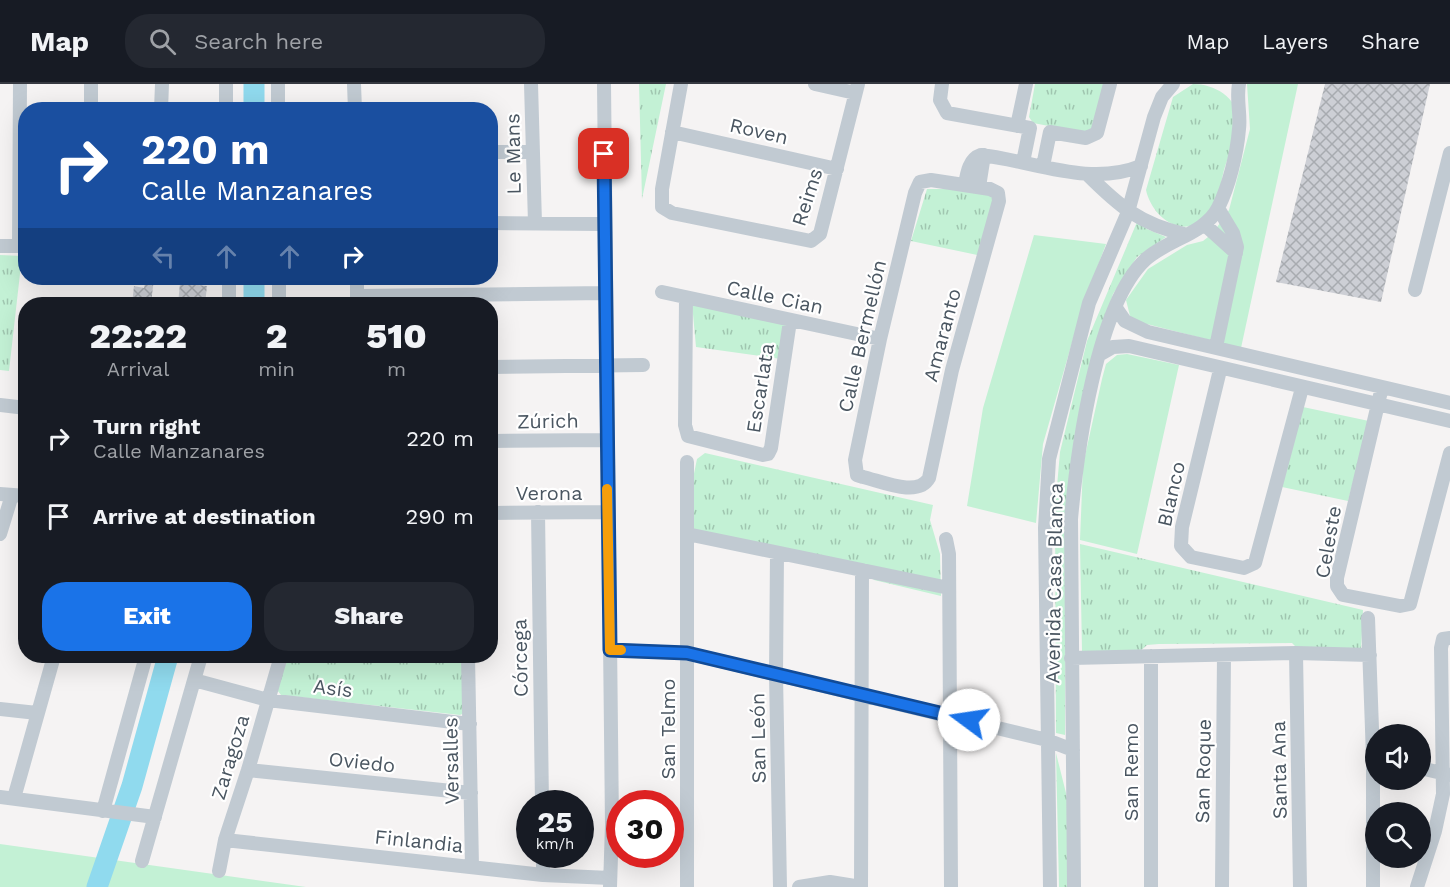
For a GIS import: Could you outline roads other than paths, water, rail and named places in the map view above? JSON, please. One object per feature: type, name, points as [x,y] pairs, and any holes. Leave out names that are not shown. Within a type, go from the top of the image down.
[{"type":"street","points":[[20,84],[20,102]]},
{"type":"street","points":[[91,84],[91,102]]},
{"type":"street","points":[[161,102],[162,84]]},
{"type":"street","points":[[226,84],[226,102]]},
{"type":"street","points":[[278,84],[278,102]]},
{"type":"street","points":[[354,84],[355,102]]},
{"type":"street","name":"Le Mans","points":[[531,84],[535,223]]},
{"type":"street","points":[[604,84],[606,440],[612,825],[610,882]]},
{"type":"street","points":[[672,132],[681,84]]},
{"type":"street","points":[[815,84],[857,88]]},
{"type":"street","points":[[942,84],[942,107],[947,113],[1023,127]]},
{"type":"street","points":[[1023,162],[1026,84]]},
{"type":"street","points":[[1043,166],[1050,132],[1086,138],[1097,133],[1110,84]]},
{"type":"street","name":"Avenida Casa Blanca","points":[[1050,887],[1046,528],[1049,459],[1081,326],[1098,278],[1128,212],[1154,117],[1162,97],[1173,84]]},
{"type":"street","points":[[1226,84],[1238,89]]},
{"type":"street","name":"Reims","points":[[672,132],[662,189],[662,207],[672,213],[811,241],[820,234],[857,88]]},
{"type":"street","name":"Avenida Casa Blanca","points":[[1074,887],[1071,519],[1076,466],[1099,354],[1125,286],[1145,260],[1184,234],[1205,225],[1218,208],[1224,194],[1239,130],[1238,89]]},
{"type":"street","name":"Roven","points":[[672,132],[837,169]]},
{"type":"street","points":[[498,152],[532,152]]},
{"type":"street","points":[[1415,290],[1450,153]]},
{"type":"street","points":[[972,186],[984,155],[1088,175],[1121,173],[1141,166]]},
{"type":"street","points":[[1088,175],[1128,212],[1153,225],[1184,234]]},
{"type":"street","name":"Calle Bermellón","points":[[926,484],[914,489],[857,475],[855,460],[880,339],[918,186],[926,180],[995,191],[999,196]]},
{"type":"street","name":"Amaranto","points":[[926,484],[951,370],[999,196]]},
{"type":"street","points":[[1216,347],[1236,253],[1233,233],[1218,208]]},
{"type":"street","points":[[498,223],[604,224]]},
{"type":"street","points":[[1205,225],[1236,253]]},
{"type":"street","points":[[0,246],[18,246]]},
{"type":"street","name":"Calle Cian","points":[[662,292],[880,339]]},
{"type":"street","points":[[463,297],[605,293]]},
{"type":"street","name":"Escarlata","points":[[686,298],[685,425],[688,436],[759,454],[768,454],[771,448],[790,321]]},
{"type":"street","points":[[1116,308],[1125,321],[1148,332],[1450,403]]},
{"type":"street","points":[[1143,350],[1148,332]]},
{"type":"street","points":[[1184,360],[1188,341]]},
{"type":"street","points":[[1099,354],[1120,345],[1184,360],[1219,376],[1301,394],[1335,395],[1376,411],[1450,421]]},
{"type":"street","points":[[498,367],[643,365]]},
{"type":"street","name":"Blanco","points":[[1219,376],[1182,527],[1181,546],[1191,558],[1244,568],[1255,563],[1261,549],[1301,394]]},
{"type":"street","points":[[1335,395],[1339,376]]},
{"type":"street","points":[[1376,411],[1382,387]]},
{"type":"street","points":[[0,405],[18,407]]},
{"type":"street","name":"Celeste","points":[[1376,411],[1337,578],[1337,586],[1343,595],[1400,606],[1410,604],[1450,453]]},
{"type":"street","name":"Zúrich","points":[[498,441],[606,440]]},
{"type":"street","name":"San Telmo","points":[[687,462],[687,887]]},
{"type":"street","points":[[0,534],[12,495]]},
{"type":"street","name":"Córcega","points":[[538,512],[542,790]]},
{"type":"street","name":"Verona","points":[[498,513],[607,512]]},
{"type":"street","points":[[687,534],[949,588]]},
{"type":"street","points":[[946,539],[949,588],[951,887]]},
{"type":"street","name":"San León","points":[[777,553],[776,675],[780,887]]},
{"type":"street","points":[[799,887],[830,885],[861,887],[862,570]]},
{"type":"street","points":[[1368,618],[1373,724]]},
{"type":"street","points":[[1417,887],[1435,831],[1447,774],[1446,638]]},
{"type":"street","points":[[610,650],[687,653],[1047,740],[1073,750]]},
{"type":"street","points":[[1071,658],[1296,653],[1370,655]]},
{"type":"street","name":"Santa Ana","points":[[1296,653],[1300,887]]},
{"type":"street","name":"San Roque","points":[[1222,887],[1224,655]]},
{"type":"street","name":"San Remo","points":[[1150,656],[1151,887]]},
{"type":"street","points":[[52,663],[7,797],[155,818]]},
{"type":"street","points":[[108,812],[144,663]]},
{"type":"street","points":[[142,861],[199,663]]},
{"type":"street","name":"Zaragoza","points":[[219,871],[225,840],[279,663]]},
{"type":"street","name":"Versalles","points":[[468,663],[472,867]]},
{"type":"street","name":"Asís","points":[[194,680],[268,700],[470,724]]},
{"type":"street","points":[[0,709],[37,713]]},
{"type":"street","name":"Oviedo","points":[[248,770],[471,793]]},
{"type":"street","points":[[1431,770],[1447,774]]},
{"type":"street","points":[[1373,887],[1374,790]]},
{"type":"street","name":"Finlandia","points":[[225,840],[610,882]]},
{"type":"street","points":[[543,868],[543,875]]},
{"type":"waterway","points":[[254,84],[254,102]]},
{"type":"waterway","points":[[254,285],[254,297]]},
{"type":"waterway","points":[[97,887],[132,786],[166,663]]}]
